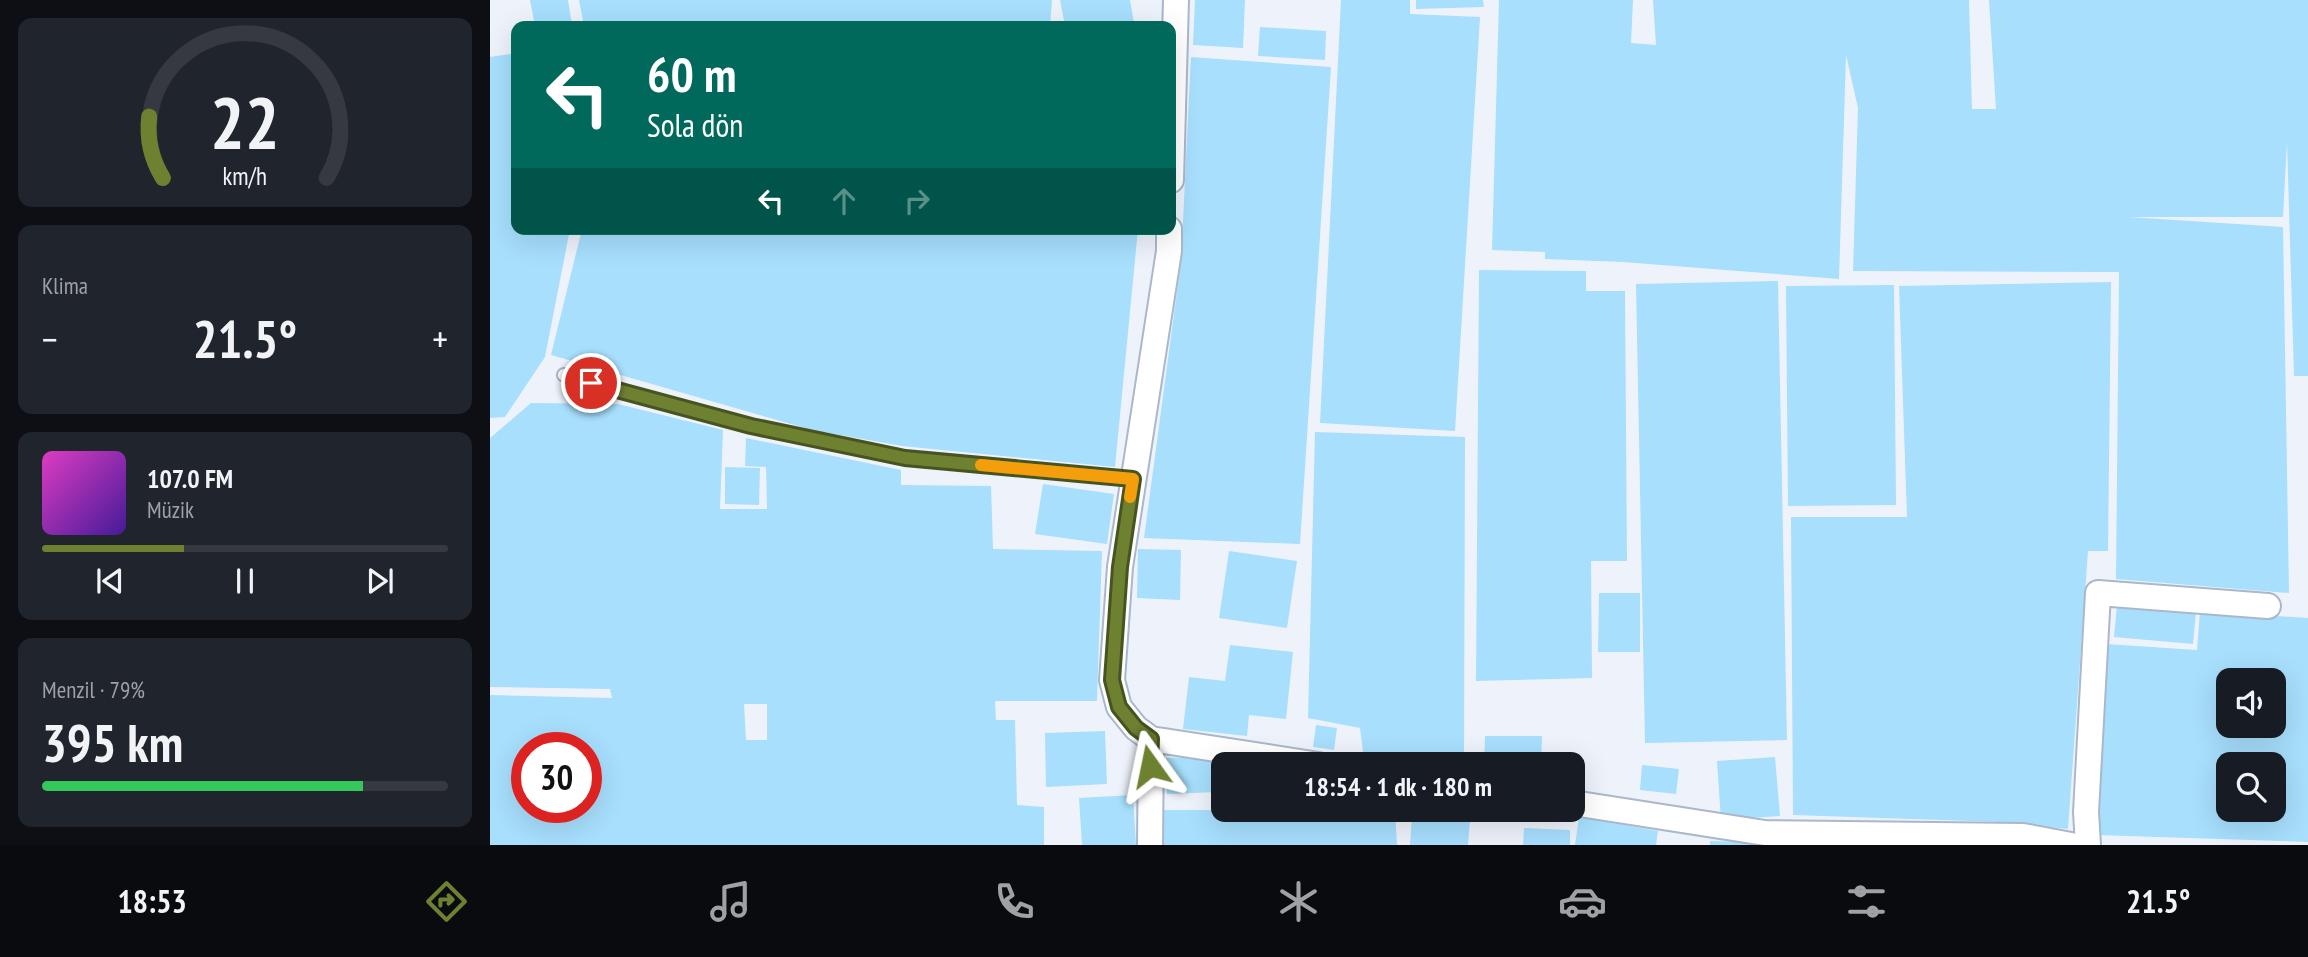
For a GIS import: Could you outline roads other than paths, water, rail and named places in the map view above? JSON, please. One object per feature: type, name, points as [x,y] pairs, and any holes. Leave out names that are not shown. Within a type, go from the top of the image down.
[{"type":"street","points":[[1175,21],[1176,0]]},
{"type":"street","points":[[1169,235],[1120,567],[1112,680],[1119,707],[1136,728],[1151,739],[1235,752]]},
{"type":"street","points":[[2088,845],[2086,812],[2098,593],[2268,606]]},
{"type":"street","points":[[1150,845],[1151,739]]},
{"type":"street","points":[[1585,805],[1765,833],[2023,836],[2071,845]]},
{"type":"lane","points":[[564,375],[751,426],[905,458],[1133,479]]}]
